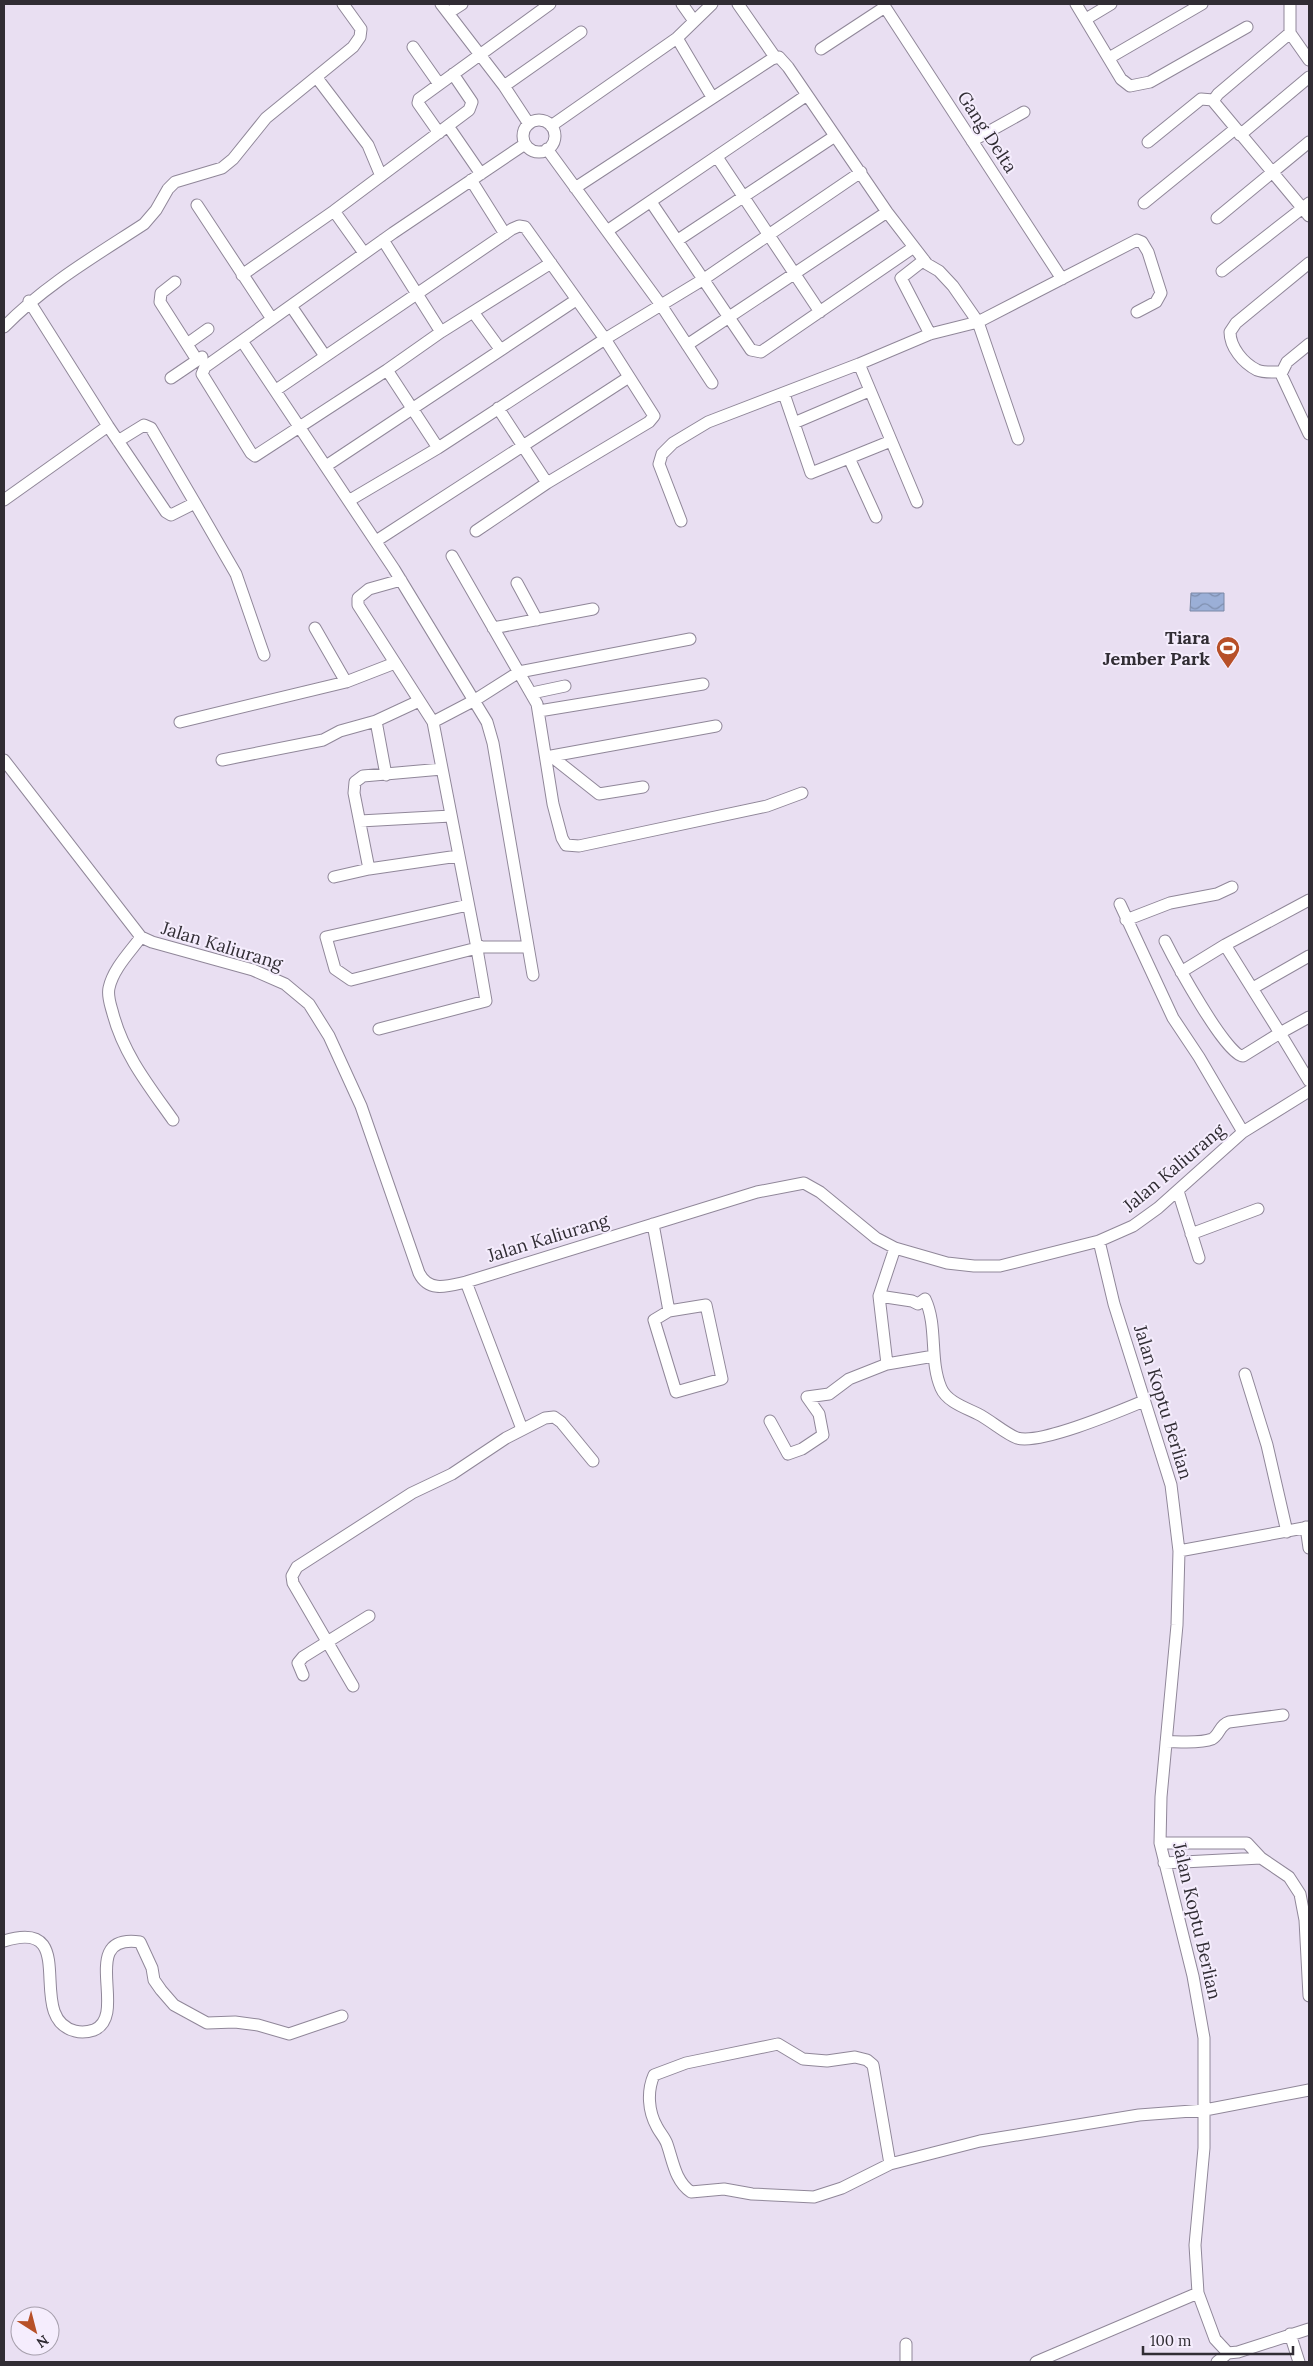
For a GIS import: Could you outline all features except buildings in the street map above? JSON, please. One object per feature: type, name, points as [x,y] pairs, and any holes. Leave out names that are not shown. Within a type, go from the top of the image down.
[{"type":"street","points":[[4,327],[30,301],[144,224],[174,182],[222,168],[233,159],[266,118],[353,47],[360,37],[360,26],[343,4]]},
{"type":"street","points":[[462,4],[444,8],[504,86],[529,124]]},
{"type":"street","points":[[505,234],[476,177],[444,130],[418,102],[439,84],[550,4]]},
{"type":"street","points":[[682,4],[694,21]]},
{"type":"street","points":[[551,126],[677,38],[712,4]]},
{"type":"street","points":[[738,4],[775,57],[784,62],[887,212],[924,260],[944,275],[978,322],[1018,439]]},
{"type":"street","points":[[1076,4],[1126,84],[1143,85],[1247,27]]},
{"type":"street","points":[[1086,19],[1111,4]]},
{"type":"street","points":[[1109,58],[1202,4]]},
{"type":"street","points":[[1290,4],[1290,33],[1309,60]]},
{"type":"street","points":[[821,50],[884,6]]},
{"type":"street","name":"Gang Delta","points":[[884,6],[1062,279]]},
{"type":"street","points":[[504,86],[581,32]]},
{"type":"street","points":[[1148,142],[1201,99],[1213,100],[1290,33]]},
{"type":"street","points":[[677,38],[712,97]]},
{"type":"street","points":[[413,47],[439,84]]},
{"type":"street","points":[[575,188],[775,57]]},
{"type":"street","points":[[242,275],[334,211],[444,130],[472,105],[453,74]]},
{"type":"street","points":[[1144,203],[1309,77]]},
{"type":"street","points":[[317,78],[368,145],[381,176]]},
{"type":"street","points":[[607,231],[807,95]]},
{"type":"street","points":[[1213,100],[1215,106],[1271,172],[1307,209],[1222,271]]},
{"type":"street","points":[[972,141],[1024,112]]},
{"type":"street","points":[[540,120],[551,126],[554,130],[554,141],[547,149],[535,152],[526,144],[523,136],[529,124],[540,120]]},
{"type":"street","points":[[678,240],[836,136]]},
{"type":"street","points":[[1217,218],[1309,142]]},
{"type":"street","points":[[526,144],[383,240],[242,341],[202,370],[203,376],[252,455],[257,455],[301,428],[441,332],[551,263]]},
{"type":"street","points":[[547,149],[661,305],[712,383]]},
{"type":"street","points":[[717,157],[820,312]]},
{"type":"street","points":[[350,500],[438,448],[605,339],[704,279],[861,172]]},
{"type":"street","points":[[651,202],[751,350],[757,353],[914,247]]},
{"type":"street","points":[[197,205],[272,320]]},
{"type":"street","points":[[334,211],[364,254]]},
{"type":"street","points":[[687,345],[887,212]]},
{"type":"street","points":[[276,390],[505,234],[519,226],[526,227],[605,339],[653,412],[652,420],[547,483],[476,531]]},
{"type":"street","points":[[383,240],[441,332]]},
{"type":"street","points":[[681,521],[659,464],[662,454],[679,438],[708,422],[784,394],[930,334],[978,322],[1140,241],[1148,252],[1161,293],[1156,302],[1137,312]]},
{"type":"street","points":[[924,260],[901,278],[930,334]]},
{"type":"street","points":[[1281,372],[1263,372],[1249,364],[1236,351],[1230,332],[1236,323],[1309,263]]},
{"type":"street","points":[[175,282],[161,293],[159,299],[197,360]]},
{"type":"street","points":[[326,466],[576,300]]},
{"type":"street","points":[[30,301],[108,426],[166,512],[171,515],[195,503]]},
{"type":"street","points":[[291,306],[325,356]]},
{"type":"street","points":[[473,312],[500,349]]},
{"type":"street","points":[[187,344],[208,329]]},
{"type":"street","points":[[242,341],[350,500],[487,722],[493,743],[533,975]]},
{"type":"street","points":[[1281,372],[1287,362],[1309,344]]},
{"type":"street","points":[[171,378],[197,360],[206,357],[212,363]]},
{"type":"street","points":[[859,364],[917,502]]},
{"type":"street","points":[[387,370],[438,448]]},
{"type":"street","points":[[1281,372],[1305,415],[1309,434]]},
{"type":"street","points":[[376,541],[629,377]]},
{"type":"street","points":[[794,422],[869,391]]},
{"type":"street","points":[[784,394],[811,473],[891,441]]},
{"type":"street","points":[[498,408],[547,483]]},
{"type":"street","points":[[118,441],[144,425],[151,428],[236,574],[264,655]]},
{"type":"street","points":[[4,500],[108,426]]},
{"type":"street","points":[[849,458],[876,518]]},
{"type":"street","points":[[452,556],[532,693],[539,711],[558,825],[564,844],[572,847],[767,806],[802,793]]},
{"type":"street","points":[[379,1029],[486,1001],[479,948],[476,943],[468,906],[433,722],[357,602],[370,589],[401,580]]},
{"type":"street","points":[[517,583],[536,620]]},
{"type":"street","points":[[493,628],[593,609]]},
{"type":"street","points":[[315,628],[346,682]]},
{"type":"street","points":[[433,722],[475,700],[519,672],[690,639]]},
{"type":"street","points":[[180,722],[346,682],[395,663]]},
{"type":"street","points":[[539,711],[703,684]]},
{"type":"street","points":[[532,693],[565,686]]},
{"type":"street","points":[[222,760],[323,740],[340,731],[376,721],[419,701]]},
{"type":"street","points":[[376,721],[386,775]]},
{"type":"street","points":[[548,757],[716,726]]},
{"type":"street","points":[[548,757],[598,794],[643,787]]},
{"type":"street","name":"Jalan Kaliurang","points":[[4,760],[141,937],[152,942],[253,970],[285,984],[310,1004],[330,1036],[350,1079],[422,1278],[436,1287],[466,1282],[757,1192],[804,1183],[820,1192],[876,1238],[895,1248],[947,1263],[1000,1266],[1099,1241],[1133,1226],[1158,1208],[1244,1132],[1309,1091]]},
{"type":"street","points":[[369,869],[354,792],[355,782],[363,776],[442,769]]},
{"type":"street","points":[[360,821],[451,816]]},
{"type":"street","points":[[334,877],[369,869],[458,856]]},
{"type":"street","points":[[1126,920],[1170,903],[1217,894],[1232,887]]},
{"type":"street","points":[[1181,972],[1225,945],[1309,900]]},
{"type":"street","points":[[1120,904],[1172,1018],[1199,1057],[1244,1132]]},
{"type":"street","points":[[468,906],[326,937],[335,969],[351,980],[479,948],[527,947]]},
{"type":"street","points":[[141,937],[112,979],[108,990],[109,1001],[120,1040],[173,1120]]},
{"type":"street","points":[[1165,941],[1181,972],[1225,1041],[1238,1056],[1243,1056],[1309,1016]]},
{"type":"street","points":[[1225,945],[1309,1081]]},
{"type":"street","points":[[1253,988],[1309,956]]},
{"type":"street","points":[[1178,1191],[1199,1258]]},
{"type":"street","points":[[1191,1234],[1258,1209]]},
{"type":"street","points":[[653,1224],[669,1311]]},
{"type":"street","name":"Jalan Koptu Berlian","points":[[1099,1241],[1114,1304],[1172,1485],[1180,1550],[1177,1625],[1161,1797],[1160,1843],[1200,2009],[1204,2038],[1206,2110],[1194,2245],[1198,2293],[1215,2339],[1228,2353]]},
{"type":"street","points":[[887,1364],[878,1296],[895,1248]]},
{"type":"street","points":[[466,1282],[522,1429]]},
{"type":"street","points":[[878,1296],[912,1301],[918,1304],[925,1299],[939,1382],[947,1396],[1018,1438],[1042,1436],[1065,1430],[1144,1401]]},
{"type":"street","points":[[706,1305],[722,1379],[676,1392],[654,1320],[669,1311],[706,1305]]},
{"type":"street","points":[[770,1421],[788,1454],[802,1449],[823,1435],[819,1414],[807,1397],[829,1394],[849,1379],[887,1364],[934,1356]]},
{"type":"street","points":[[1245,1374],[1266,1446],[1287,1532]]},
{"type":"street","points":[[353,1686],[293,1583],[291,1578],[295,1569],[412,1493],[452,1474],[522,1429],[549,1417],[556,1418],[593,1461]]},
{"type":"street","points":[[1180,1550],[1308,1527],[1309,1548]]},
{"type":"street","points":[[303,1675],[299,1660],[369,1616]]},
{"type":"street","points":[[1166,1742],[1210,1740],[1217,1735],[1221,1726],[1229,1722],[1283,1715]]},
{"type":"street","points":[[1160,1843],[1247,1843],[1261,1858],[1289,1877],[1300,1894],[1307,1920],[1309,1996]]},
{"type":"street","points":[[1164,1863],[1261,1858]]},
{"type":"street","points":[[4,1941],[22,1936],[35,1937],[45,1945],[50,1965],[50,1992],[55,2013],[65,2027],[76,2031],[88,2032],[101,2027],[106,2018],[106,1962],[112,1947],[122,1942],[133,1941],[140,1942],[146,1951],[154,1980],[174,2005],[187,2014],[207,2023],[258,2025],[289,2034],[342,2016]]},
{"type":"street","points":[[890,2164],[883,2136],[876,2076],[873,2065],[867,2060],[855,2057],[827,2061],[803,2058],[778,2044],[686,2063],[654,2075],[649,2086],[653,2119],[666,2141],[675,2170],[684,2187],[692,2192],[724,2189],[752,2194],[814,2197],[842,2188],[890,2164],[980,2140],[1138,2115],[1206,2110],[1309,2090]]},
{"type":"street","points":[[1036,2362],[1198,2293]]},
{"type":"street","points":[[1218,2362],[1228,2353],[1238,2352],[1309,2328]]},
{"type":"street","points":[[1290,2334],[1299,2362]]},
{"type":"street","points":[[906,2344],[906,2362]]},
{"type":"water","points":[[1191,593],[1224,593],[1224,611],[1190,611]]},
{"type":"place","name":"Tiara Jember Park","points":[[1228,669]]}]
